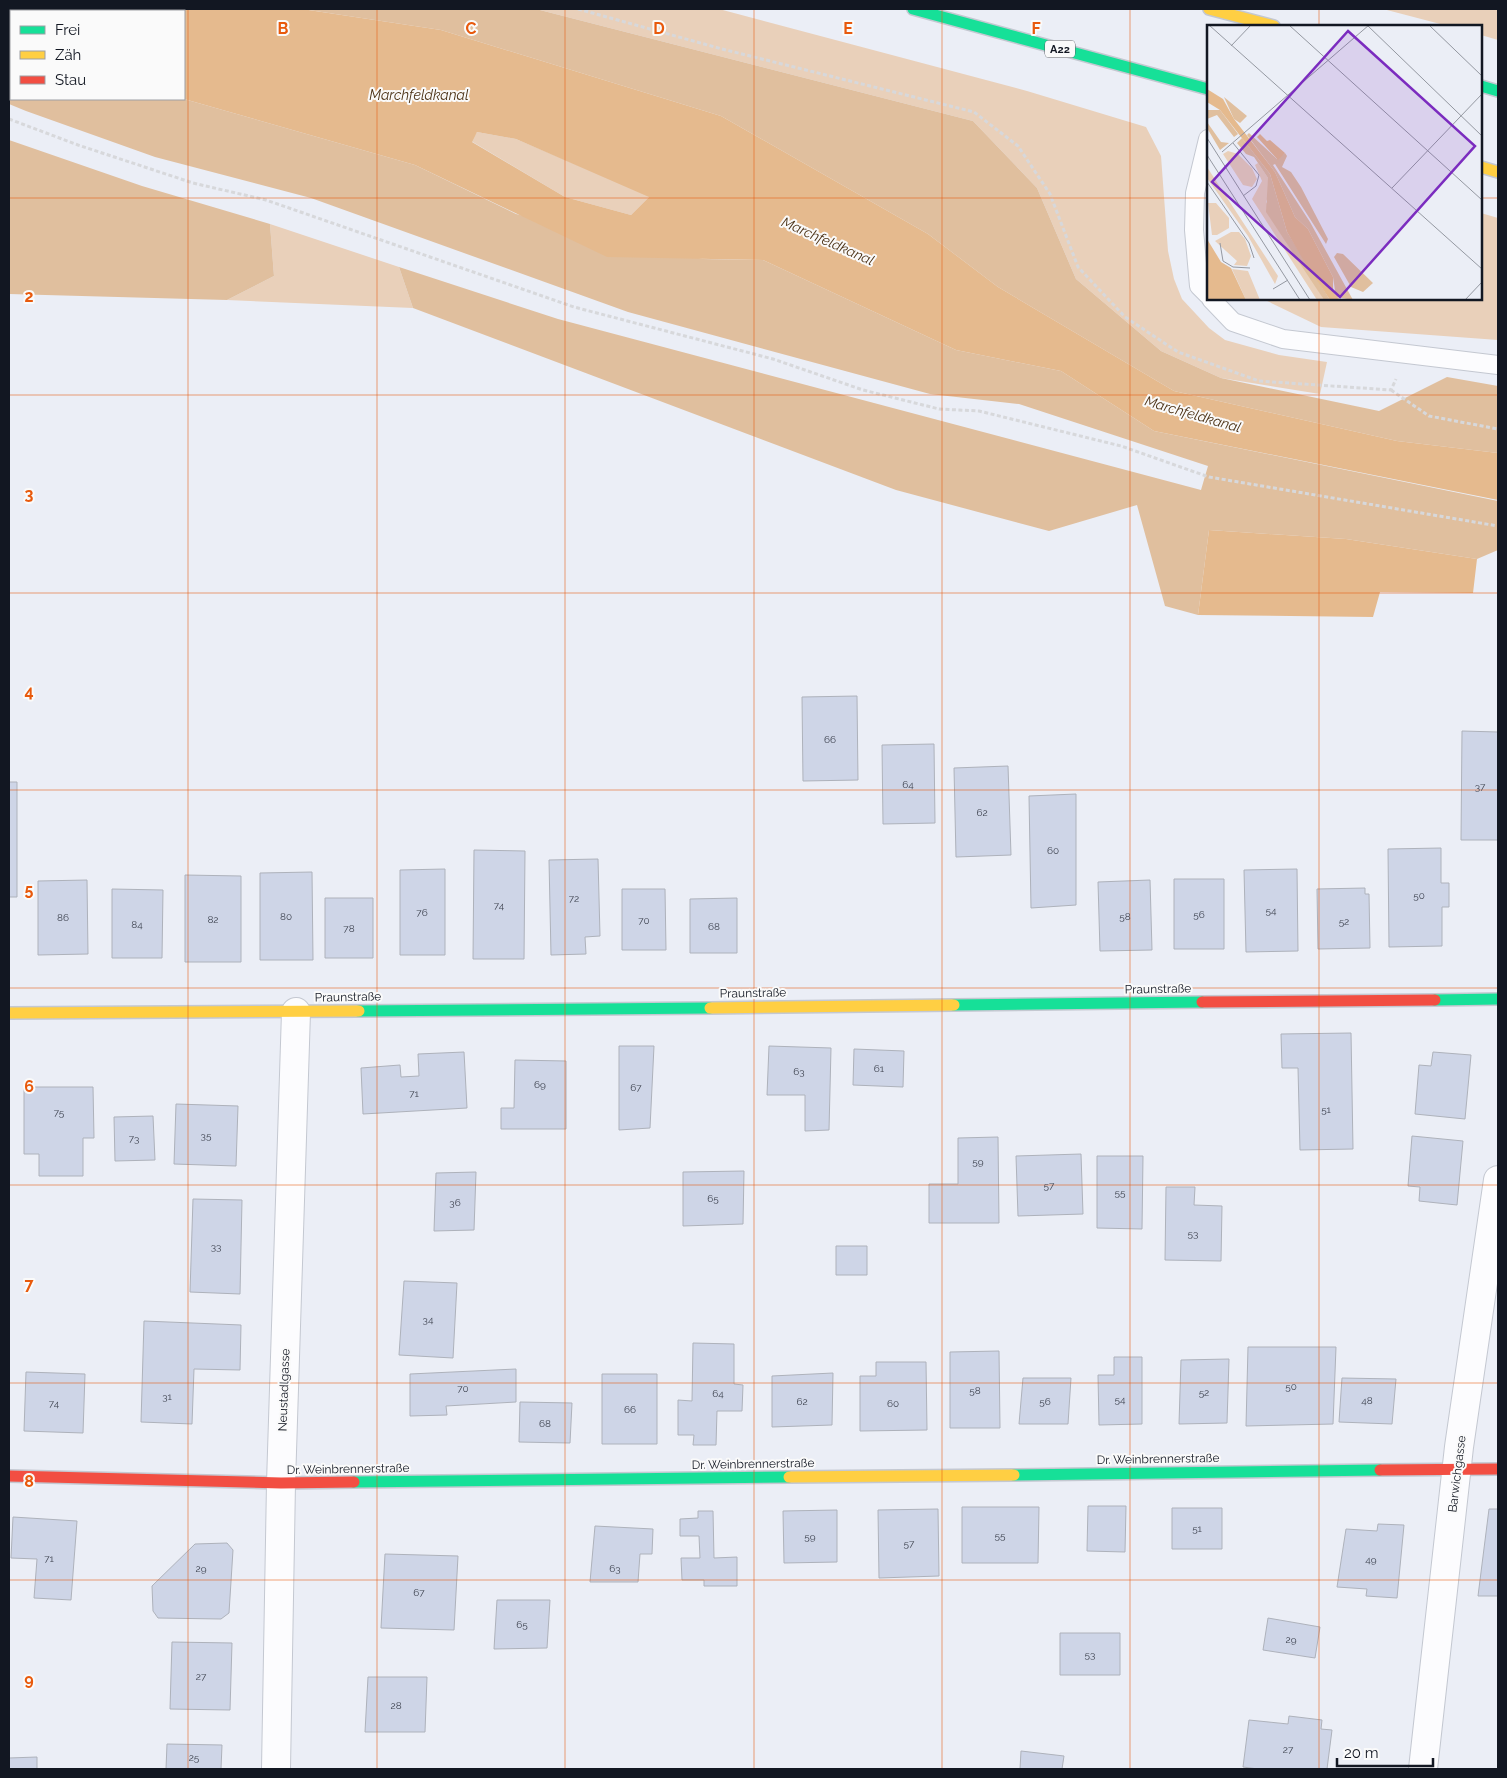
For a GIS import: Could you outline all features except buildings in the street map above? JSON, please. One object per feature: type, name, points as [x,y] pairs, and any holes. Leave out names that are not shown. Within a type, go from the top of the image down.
[{"type":"main road","name":"A22","points":[[913,9],[1207,89]]},
{"type":"main road","points":[[1209,9],[1270,25]]},
{"type":"main road","points":[[1482,86],[1498,91]]},
{"type":"main road","points":[[1482,167],[1498,172]]},
{"type":"main road","name":"Praunstraße","points":[[9,1013],[296,1012],[1498,999]]},
{"type":"main road","name":"Dr. Weinbrennerstraße","points":[[9,1476],[281,1483],[1498,1470]]},
{"type":"street","name":"Neustadlgasse","points":[[276,1769],[281,1483],[296,1012]]},
{"type":"street","name":"Barwichgasse","points":[[1423,1769],[1457,1470],[1498,1180]]},
{"type":"lane","points":[[1207,143],[1195,193],[1194,230],[1199,286],[1207,294]]},
{"type":"lane","points":[[1213,300],[1233,322],[1284,339],[1498,365]]},
{"type":"path","points":[[578,9],[722,49],[974,112],[1018,146],[1050,194],[1078,267],[1125,317],[1178,352],[1259,381],[1391,390],[1428,416],[1498,429]]},
{"type":"path","points":[[9,119],[78,145],[193,182],[266,200],[574,307],[773,359],[863,390],[940,409],[978,411],[1121,446],[1209,476],[1498,526]]},
{"type":"path","points":[[1391,390],[1408,353]]},
{"type":"shaded area","points":[[9,9],[83,9],[10,10],[10,100],[185,99],[415,165],[516,214],[703,259],[763,260],[956,350],[1061,371],[1154,431],[1498,501],[1498,550],[1477,559],[1346,539],[1209,530],[1198,615],[1165,606],[1137,505],[1049,531],[896,490],[413,308],[399,267],[558,319],[1201,490],[1208,466],[1019,404],[930,394],[628,312],[311,198],[155,157],[9,104]]},
{"type":"shaded area","points":[[302,9],[536,9],[973,121],[1037,188],[1076,279],[1161,351],[1221,378],[1379,411],[1447,377],[1498,386],[1498,453],[1397,441],[1174,391],[998,287],[928,234],[721,116],[441,30]]},
{"type":"shaded area","points":[[536,9],[719,9],[1027,91],[1146,127],[1161,156],[1168,251],[1174,279],[1182,299],[1209,328],[1225,340],[1279,355],[1327,362],[1320,394],[1221,378],[1161,351],[1076,279],[1037,188],[973,121]]},
{"type":"shaded area","points":[[1383,9],[1498,9],[1498,40],[1482,35],[1482,25],[1444,25]]},
{"type":"shaded area","points":[[477,132],[516,139],[650,196],[631,215],[565,197],[471,141]]},
{"type":"shaded area","points":[[9,140],[142,186],[270,224],[274,276],[227,300],[9,294]]},
{"type":"shaded area","points":[[1482,213],[1498,218],[1498,340],[1321,327],[1265,300],[1482,300]]},
{"type":"shaded area","points":[[270,224],[399,267],[413,308],[227,300],[274,276]]},
{"type":"water","name":"Marchfeldkanal","points":[[83,9],[302,9],[441,30],[721,116],[928,234],[998,287],[1174,391],[1397,441],[1498,453],[1498,500],[1154,431],[1061,371],[956,350],[763,260],[607,257],[415,165],[185,99],[185,10]],"holes":[[[477,132],[516,139],[649,197],[631,215],[565,197],[472,142]]]},
{"type":"water","points":[[1209,530],[1346,539],[1477,559],[1473,593],[1380,592],[1373,617],[1198,615]]},
{"type":"traffic: fast","points":[[913,9],[1207,89]]},
{"type":"traffic: fast","points":[[1482,86],[1498,91]]},
{"type":"traffic: fast","points":[[1435,1000],[1498,999]]},
{"type":"traffic: fast","points":[[954,1005],[1202,1002]]},
{"type":"traffic: fast","points":[[359,1011],[710,1008]]},
{"type":"traffic: fast","points":[[1014,1475],[1380,1470]]},
{"type":"traffic: fast","points":[[354,1482],[789,1477]]},
{"type":"traffic: slow","points":[[1209,9],[1270,25]]},
{"type":"traffic: slow","points":[[1482,167],[1498,172]]},
{"type":"traffic: slow","points":[[710,1008],[954,1005]]},
{"type":"traffic: slow","points":[[9,1013],[359,1011]]},
{"type":"traffic: slow","points":[[789,1477],[1014,1475]]},
{"type":"traffic: jam","points":[[1202,1002],[1435,1000]]},
{"type":"traffic: jam","points":[[1380,1470],[1498,1469]]},
{"type":"traffic: jam","points":[[9,1476],[281,1483],[354,1482]]}]
